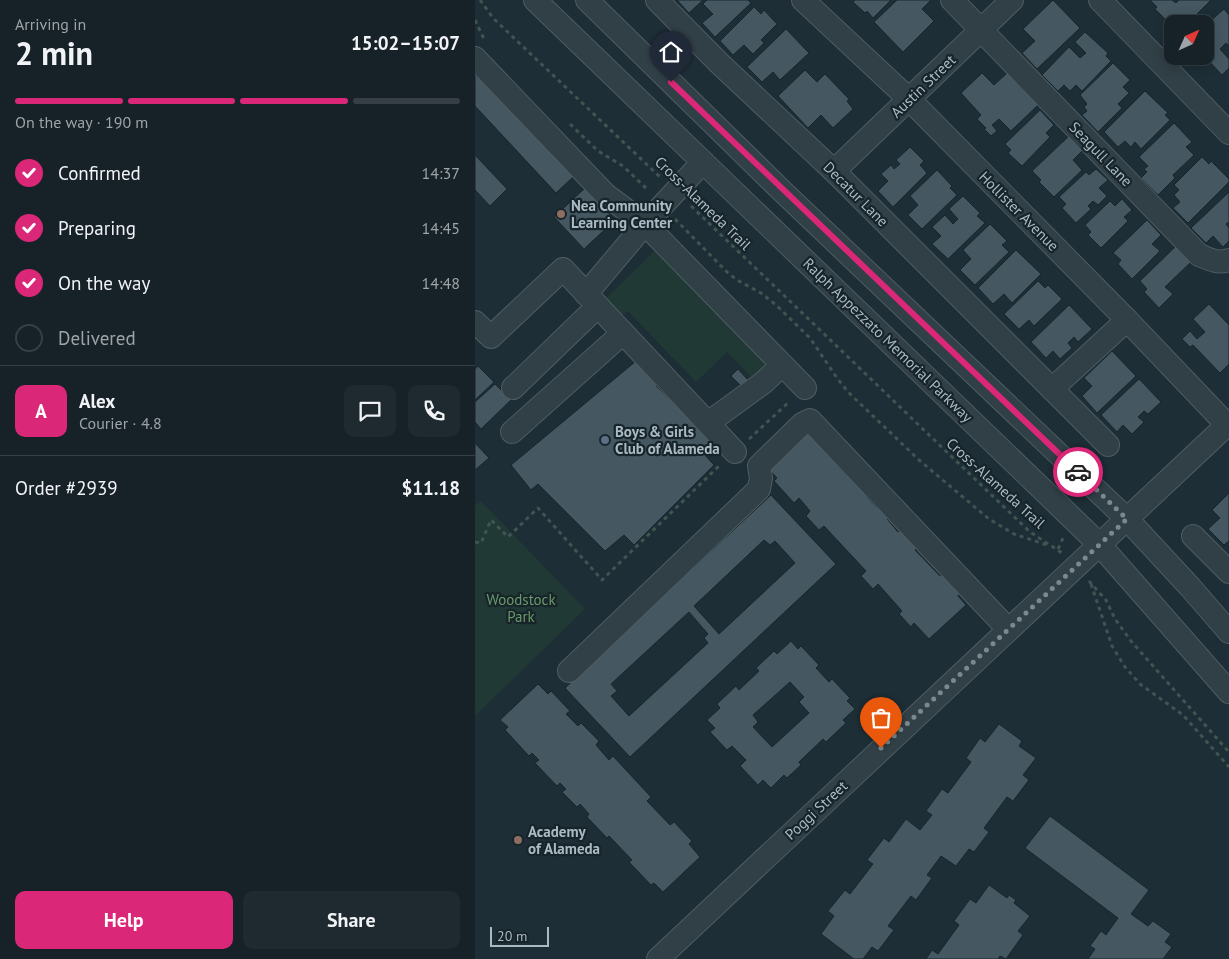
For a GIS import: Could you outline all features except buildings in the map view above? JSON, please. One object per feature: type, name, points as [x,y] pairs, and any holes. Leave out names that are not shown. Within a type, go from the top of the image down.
[{"type":"street","name":"Ralph Appezzato Memorial Parkway","points":[[535,0],[1099,544],[1229,692]]},
{"type":"street","points":[[587,0],[796,203],[1127,519],[1229,632]]},
{"type":"street","name":"Decatur Lane","points":[[657,0],[719,63],[834,171],[1108,445]]},
{"type":"street","name":"Hollister Avenue","points":[[803,0],[909,100],[1228,425]]},
{"type":"street","name":"Seagull Lane","points":[[952,0],[1199,255],[1215,262],[1227,262],[1229,260]]},
{"type":"street","name":"Austin Street","points":[[834,171],[1012,0]]},
{"type":"street","points":[[1100,0],[1229,133]]},
{"type":"street","points":[[481,50],[606,195],[645,224],[805,388]]},
{"type":"street","points":[[513,388],[592,300],[645,224],[703,162]]},
{"type":"street","points":[[475,322],[491,337],[563,269],[735,452]]},
{"type":"street","points":[[1052,389],[1127,320]]},
{"type":"street","points":[[512,432],[623,333]]},
{"type":"street","points":[[708,423],[763,383],[782,366]]},
{"type":"street","points":[[569,671],[759,489],[761,478],[759,466],[802,424],[810,420],[1008,629]]},
{"type":"street","name":"Poggi Street","points":[[658,959],[1008,629],[1228,425]]},
{"type":"street","points":[[1193,536],[1229,572]]},
{"type":"path","name":"Cross-Alameda Trail","points":[[479,0],[493,18],[669,198],[845,356],[1030,532],[1058,549]]},
{"type":"path","points":[[475,20],[482,36],[481,50]]},
{"type":"path","name":"Cross-Alameda Trail","points":[[569,123],[598,151],[669,198],[727,272],[737,280],[761,293],[783,312],[809,338],[848,392],[919,460],[989,519],[1014,534],[1058,549]]},
{"type":"path","points":[[475,542],[481,543],[491,520],[508,537],[539,508],[602,580],[735,452],[805,388]]},
{"type":"path","points":[[1058,549],[1063,538]]},
{"type":"path","points":[[1229,752],[1131,641],[1115,619],[1106,600],[1090,581],[1112,646],[1125,667],[1141,684],[1183,715],[1229,767]]},
{"type":"green space","points":[[660,246],[770,361],[752,378],[727,352],[696,382],[628,311],[620,318],[603,301]]},
{"type":"green space","name":"Woodstock Park","points":[[481,501],[585,609],[475,716],[475,505]]},
{"type":"way so far","points":[[881,748],[1127,519],[1078,472]]},
{"type":"place","name":"Nea Community Learning Center","points":[[561,214]]},
{"type":"place","name":"Boys & Girls Club of Alameda","points":[[605,440]]},
{"type":"place","name":"Academy of Alameda","points":[[518,840]]},
{"type":"route","points":[[671,82],[793,201],[1078,472]]}]
